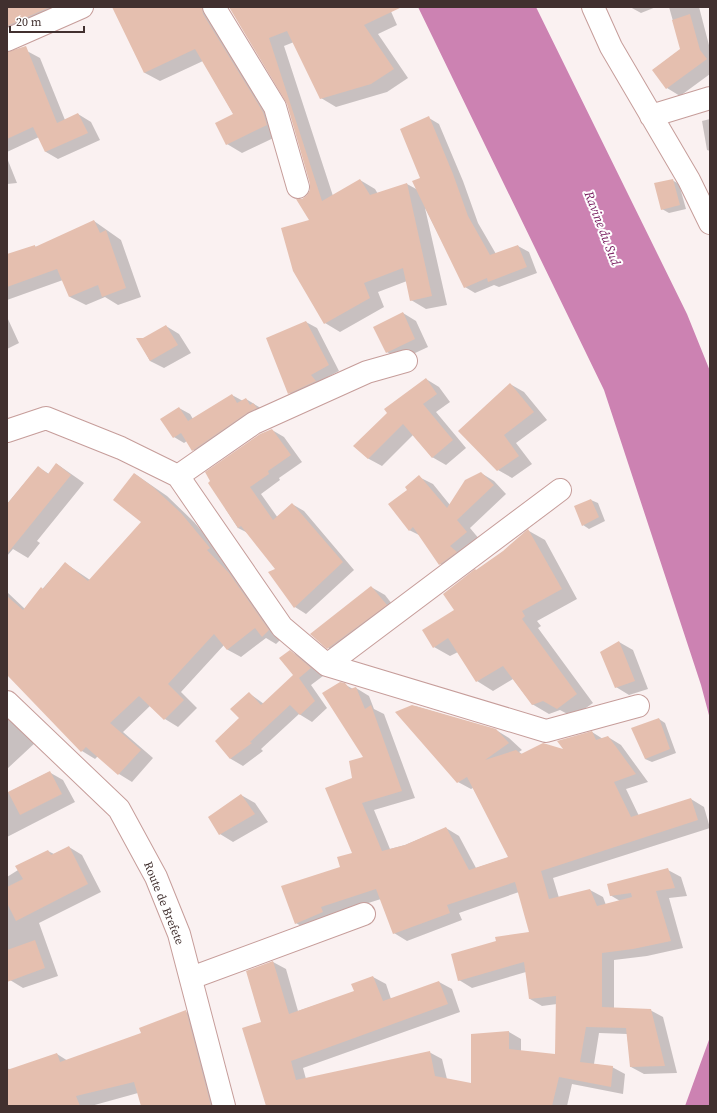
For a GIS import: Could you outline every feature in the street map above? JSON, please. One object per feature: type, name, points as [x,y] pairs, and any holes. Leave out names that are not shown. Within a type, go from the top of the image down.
[{"type":"street","points":[[7,40],[82,7]]},
{"type":"street","points":[[214,7],[275,107],[298,186]]},
{"type":"street","points":[[593,7],[611,47],[689,180],[710,223]]},
{"type":"street","points":[[651,116],[710,98]]},
{"type":"street","points":[[178,476],[254,424],[367,372],[406,361]]},
{"type":"street","points":[[7,431],[46,418],[121,448],[178,476],[282,627],[327,665],[546,731],[638,706]]},
{"type":"street","points":[[327,665],[560,490]]},
{"type":"street","name":"Route de Brefete","points":[[7,702],[119,809],[156,877],[179,934],[224,1106]]},
{"type":"street","points":[[191,978],[364,914]]},
{"type":"water","name":"Ravine du Sud","points":[[418,7],[536,7],[687,314],[710,371],[710,719],[701,685],[604,390]]},
{"type":"water","points":[[710,1037],[710,1106],[685,1106]]},
{"type":"building","points":[[7,7],[50,7],[7,26]]},
{"type":"building","points":[[112,7],[202,7],[203,14],[263,112],[267,125],[226,145],[215,123],[233,114],[195,49],[144,73]]},
{"type":"building","points":[[229,7],[402,7],[364,25],[394,69],[371,84],[320,99],[287,31],[269,38],[322,201],[360,179],[370,195],[407,183],[432,296],[410,301],[403,268],[364,283],[370,298],[324,324],[293,271],[281,228],[309,220],[296,199],[302,199],[307,195],[310,190],[310,184],[287,104]]},
{"type":"building","points":[[690,14],[700,50],[707,59],[666,89],[652,70],[680,49],[672,20]]},
{"type":"building","points":[[26,46],[57,123],[78,113],[88,133],[45,152],[33,127],[7,139],[7,52]]},
{"type":"building","points":[[429,116],[453,174],[468,216],[490,255],[518,245],[527,267],[488,282],[487,278],[464,288],[412,181],[420,178],[400,129]]},
{"type":"building","points":[[673,179],[680,205],[661,210],[654,183]]},
{"type":"building","points":[[94,220],[100,233],[106,230],[126,288],[102,297],[98,285],[69,297],[57,269],[7,287],[7,254],[35,245],[35,247]]},
{"type":"building","points":[[403,312],[415,339],[386,353],[373,327]]},
{"type":"building","points":[[306,321],[329,365],[311,375],[316,381],[288,394],[266,338]]},
{"type":"building","points":[[166,325],[178,345],[150,361],[136,338],[143,338]]},
{"type":"building","points":[[426,378],[437,394],[423,404],[453,440],[432,458],[403,424],[368,459],[353,446],[387,413],[384,409]]},
{"type":"building","points":[[510,383],[534,412],[504,435],[519,456],[497,471],[458,431]]},
{"type":"building","points":[[232,394],[237,403],[246,398],[250,405],[253,403],[257,408],[247,413],[192,451],[181,433],[173,438],[160,419],[179,407],[188,421]]},
{"type":"building","points":[[272,429],[291,455],[268,471],[269,474],[250,487],[273,520],[292,503],[343,562],[294,608],[268,572],[275,569],[241,526],[238,528],[208,483],[210,481],[205,472],[260,434]]},
{"type":"building","points":[[56,463],[71,475],[7,554],[7,504],[38,466],[48,474]]},
{"type":"building","points":[[481,472],[494,485],[457,520],[467,532],[450,546],[457,552],[439,565],[413,527],[409,531],[388,504],[407,490],[405,487],[419,475],[447,508],[465,480]]},
{"type":"building","points":[[134,473],[153,487],[181,513],[210,548],[207,550],[229,573],[269,630],[262,637],[255,628],[227,650],[214,634],[168,684],[184,700],[164,720],[139,696],[110,723],[141,750],[118,775],[86,747],[81,752],[7,675],[7,596],[23,610],[41,587],[43,589],[65,562],[88,581],[141,522],[113,500]]},
{"type":"building","points":[[591,499],[599,517],[582,526],[574,506]]},
{"type":"building","points":[[528,529],[562,589],[522,611],[525,616],[522,619],[577,694],[557,709],[543,701],[532,705],[503,666],[476,682],[448,638],[433,648],[422,630],[454,610],[443,594],[475,569],[476,570],[503,551]]},
{"type":"building","points":[[371,586],[387,605],[327,649],[310,634]]},
{"type":"building","points":[[619,641],[635,681],[615,688],[600,652]]},
{"type":"building","points":[[290,650],[311,668],[299,678],[315,701],[300,715],[290,705],[250,742],[252,743],[230,759],[215,741],[239,718],[230,709],[249,692],[261,705],[293,675],[279,658]]},
{"type":"building","points":[[340,682],[345,683],[350,689],[356,687],[365,709],[371,705],[402,791],[362,803],[382,851],[405,845],[446,827],[469,870],[508,857],[467,777],[457,783],[395,712],[412,705],[496,729],[509,743],[485,760],[516,750],[521,754],[543,743],[563,749],[557,741],[592,731],[596,740],[608,736],[636,774],[614,782],[631,817],[691,798],[698,820],[541,871],[549,899],[590,889],[597,906],[632,897],[631,893],[610,896],[607,884],[668,868],[675,888],[656,891],[671,941],[633,949],[602,953],[602,1007],[651,1009],[665,1066],[630,1067],[626,1028],[586,1027],[580,1062],[613,1066],[611,1087],[559,1077],[552,1106],[266,1106],[242,1028],[261,1022],[246,971],[273,961],[289,1014],[354,991],[351,984],[373,976],[383,1001],[439,981],[448,1004],[291,1061],[296,1080],[430,1051],[435,1076],[471,1083],[471,1034],[509,1031],[509,1049],[555,1054],[556,996],[529,999],[524,962],[458,981],[451,954],[496,941],[495,937],[529,932],[515,882],[447,905],[450,913],[393,934],[376,889],[321,907],[323,912],[295,924],[281,886],[340,867],[337,857],[352,853],[325,788],[352,778],[349,761],[363,757],[322,693]]},
{"type":"building","points":[[659,718],[670,749],[645,759],[631,728]]},
{"type":"building","points":[[50,771],[62,794],[20,815],[8,792]]},
{"type":"building","points":[[241,794],[255,814],[219,835],[208,817]]},
{"type":"building","points":[[69,846],[88,884],[16,921],[7,903],[7,887],[23,879],[15,866],[48,850],[51,855]]},
{"type":"building","points":[[35,940],[45,968],[7,982],[7,950]]},
{"type":"building","points":[[186,1010],[211,1106],[141,1106],[134,1082],[76,1096],[80,1106],[7,1106],[7,1070],[57,1053],[60,1062],[141,1033],[139,1028]]}]
